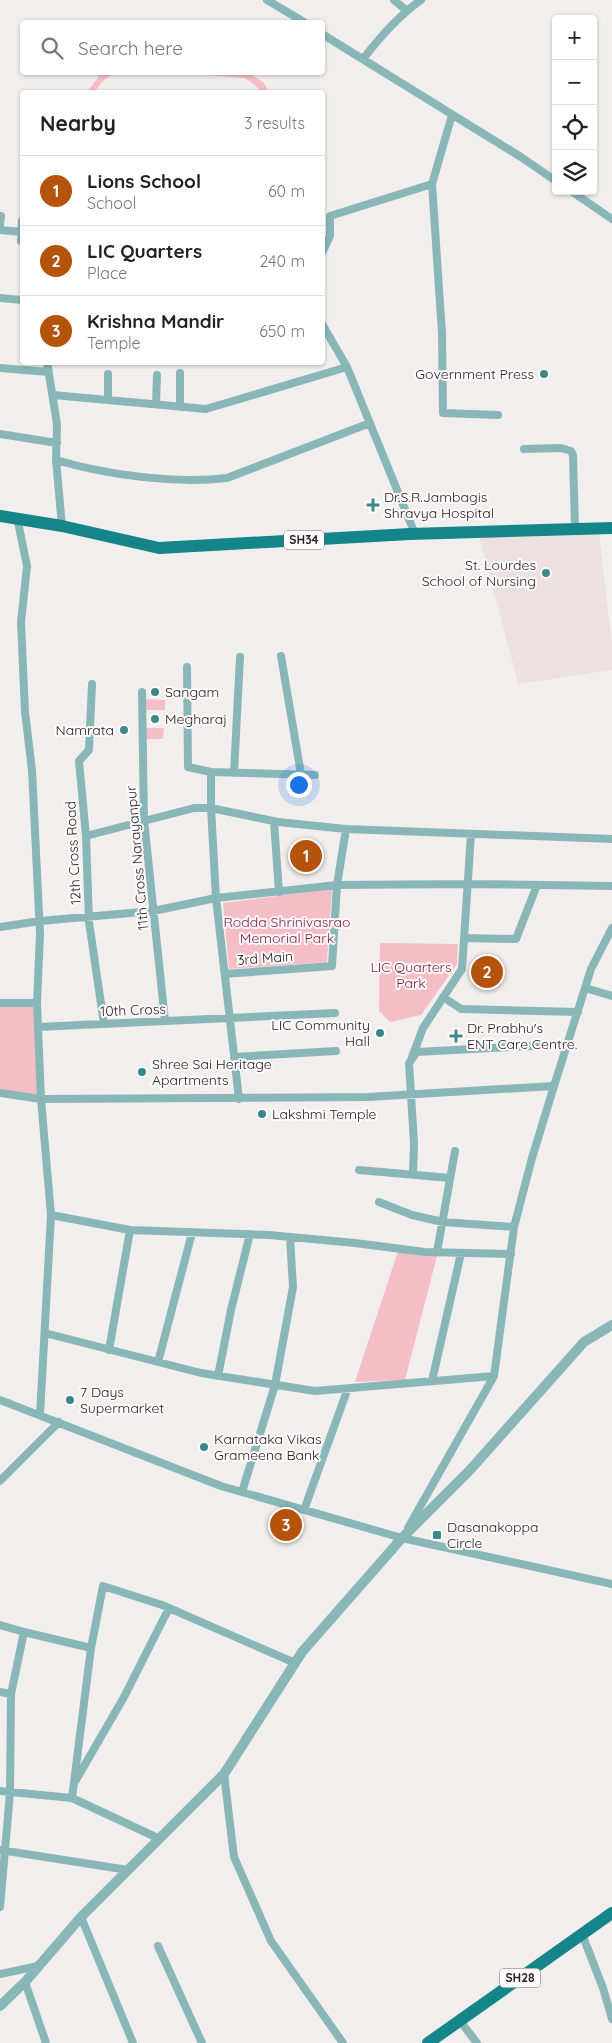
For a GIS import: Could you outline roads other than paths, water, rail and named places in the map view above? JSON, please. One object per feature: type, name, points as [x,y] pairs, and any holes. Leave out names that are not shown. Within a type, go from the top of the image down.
[{"type":"main road","name":"SH34","points":[[0,516],[17,517],[62,526],[159,548],[415,534],[612,528]]},
{"type":"main road","name":"SH28","points":[[428,2043],[612,1913]]},
{"type":"street","points":[[267,0],[301,20]]},
{"type":"street","points":[[394,0],[406,10]]},
{"type":"street","points":[[363,59],[377,40],[406,10],[421,0]]},
{"type":"street","points":[[325,36],[552,178]]},
{"type":"street","points":[[452,115],[432,184],[442,333],[443,413],[498,415]]},
{"type":"street","points":[[325,247],[330,236],[330,216],[432,184]]},
{"type":"street","points":[[577,195],[612,219]]},
{"type":"street","points":[[0,230],[20,232]]},
{"type":"street","points":[[0,298],[20,300]]},
{"type":"street","points":[[325,329],[347,367],[415,534]]},
{"type":"street","points":[[48,365],[57,424],[56,460],[62,526]]},
{"type":"street","points":[[53,395],[206,409],[347,367]]},
{"type":"street","points":[[0,368],[48,372]]},
{"type":"street","points":[[180,372],[180,407]]},
{"type":"street","points":[[108,374],[108,400]]},
{"type":"street","points":[[156,404],[157,375]]},
{"type":"street","points":[[56,460],[82,467],[163,479],[208,480],[227,478],[370,423]]},
{"type":"street","points":[[0,434],[57,443]]},
{"type":"street","points":[[524,449],[561,448],[571,451],[573,456],[575,528]]},
{"type":"street","points":[[17,517],[27,566],[21,622],[25,712],[32,770],[40,921],[37,1003],[41,1099],[51,1215],[40,1415]]},
{"type":"street","points":[[281,656],[301,774]]},
{"type":"street","points":[[234,773],[240,657]]},
{"type":"street","points":[[187,667],[188,768],[211,772],[315,775]]},
{"type":"street","name":"12th Cross Road","points":[[92,684],[89,750],[79,761],[86,836],[89,918],[104,1024]]},
{"type":"street","name":"11th Cross Narayanpur","points":[[142,692],[144,820],[165,1021]]},
{"type":"street","points":[[211,772],[216,898],[238,1099]]},
{"type":"street","points":[[86,836],[194,808],[211,808],[274,822],[346,829],[612,839]]},
{"type":"street","points":[[274,822],[279,892]]},
{"type":"street","points":[[337,885],[346,829]]},
{"type":"street","points":[[413,1175],[412,1095],[409,1063],[423,1028],[462,969],[471,834]]},
{"type":"street","points":[[0,927],[40,921],[153,911],[216,898],[337,885],[612,886]]},
{"type":"street","name":"3rd Main","points":[[225,974],[332,966],[337,885]]},
{"type":"street","points":[[464,938],[516,939],[537,885]]},
{"type":"street","points":[[402,1538],[494,1376],[514,1227],[532,1158],[591,969],[612,928]]},
{"type":"street","points":[[586,988],[612,996]]},
{"type":"street","points":[[443,997],[462,1009],[578,1012]]},
{"type":"street","points":[[0,1003],[37,1003]]},
{"type":"street","name":"10th Cross","points":[[38,1027],[335,1013]]},
{"type":"street","points":[[409,1063],[417,1052],[432,1050],[567,1044]]},
{"type":"street","points":[[234,1058],[336,1051]]},
{"type":"street","points":[[0,1093],[41,1099],[238,1099],[412,1095],[554,1086]]},
{"type":"street","points":[[437,1252],[455,1152]]},
{"type":"street","points":[[359,1170],[450,1178]]},
{"type":"street","points":[[379,1202],[412,1215],[443,1222],[514,1227]]},
{"type":"street","points":[[51,1215],[130,1230],[250,1234],[437,1252],[511,1254]]},
{"type":"street","points":[[109,1350],[130,1230]]},
{"type":"street","points":[[158,1362],[192,1233]]},
{"type":"street","points":[[218,1376],[231,1310],[250,1234]]},
{"type":"street","points":[[242,1492],[276,1385],[293,1287],[290,1237]]},
{"type":"street","points":[[432,1381],[461,1253]]},
{"type":"street","points":[[0,2006],[25,1982],[81,1917],[224,1774],[302,1652],[402,1538],[470,1470],[584,1342],[612,1324]]},
{"type":"street","points":[[44,1333],[218,1376],[315,1391],[494,1376]]},
{"type":"street","points":[[304,1510],[348,1388]]},
{"type":"street","points":[[0,1400],[221,1486],[402,1538],[612,1584]]},
{"type":"street","points":[[1,1479],[59,1422]]},
{"type":"street","points":[[72,1798],[91,1648],[103,1586],[169,1608],[295,1663]]},
{"type":"street","points":[[74,1782],[124,1697],[169,1608]]},
{"type":"street","points":[[0,1626],[91,1648]]},
{"type":"street","points":[[0,1907],[3,1851],[10,1793],[11,1694],[24,1632]]},
{"type":"street","points":[[0,1692],[11,1694]]},
{"type":"street","points":[[224,1774],[234,1857],[271,1941],[343,2043]]},
{"type":"street","points":[[0,1791],[72,1798],[160,1839]]},
{"type":"street","points":[[3,1851],[128,1870]]},
{"type":"street","points":[[81,1917],[133,2043]]},
{"type":"street","points":[[582,1934],[603,1988],[612,2019]]},
{"type":"street","points":[[158,1946],[202,2043]]},
{"type":"street","points":[[0,1974],[38,1966]]},
{"type":"street","points":[[25,1982],[46,2043]]},
{"type":"street","points":[[460,2021],[477,2043]]},
{"type":"place","name":"Government Press","points":[[544,374]]},
{"type":"place","name":"Dr.S.R.Jambagis Shravya Hospital","points":[[373,505]]},
{"type":"place","name":"St. Lourdes School of Nursing","points":[[546,573]]},
{"type":"place","name":"Sangam","points":[[155,692]]},
{"type":"place","name":"Megharaj","points":[[155,719]]},
{"type":"place","name":"Namrata","points":[[124,730]]},
{"type":"place","name":"Lions School","points":[[306,856]]},
{"type":"place","name":"LIC Quarters","points":[[487,972]]},
{"type":"place","name":"LIC Community Hall","points":[[380,1033]]},
{"type":"place","name":"Dr. Prabhu's ENT Care Centre.","points":[[456,1036]]},
{"type":"place","name":"Shree Sai Heritage Apartments","points":[[142,1072]]},
{"type":"place","name":"Lakshmi Temple","points":[[262,1114]]},
{"type":"place","name":"7 Days Supermarket","points":[[70,1400]]},
{"type":"place","name":"Karnataka Vikas Grameena Bank","points":[[204,1447]]},
{"type":"place","name":"Krishna Mandir","points":[[286,1525]]},
{"type":"place","name":"Dasanakoppa Circle","points":[[437,1535]]},
{"type":"park label","name":"Rodda Shrinivasrao Memorial Park","points":[[287,930]]},
{"type":"park label","name":"LIC Quarters Park","points":[[411,976]]}]
